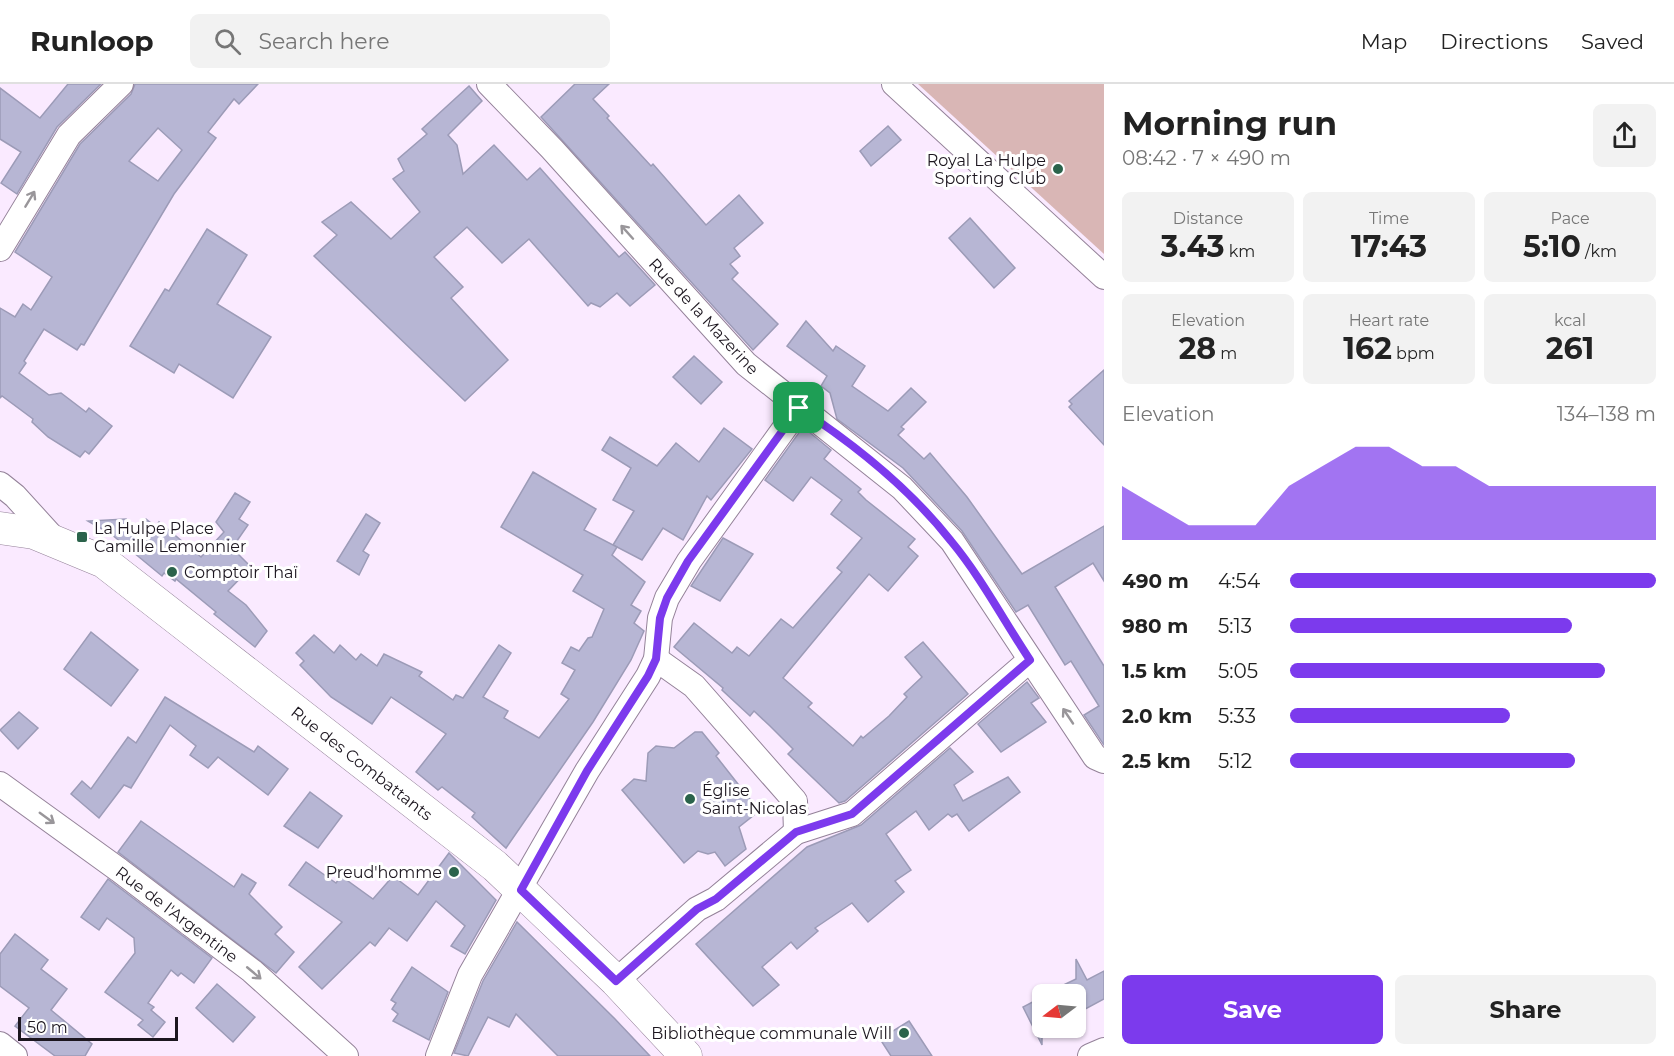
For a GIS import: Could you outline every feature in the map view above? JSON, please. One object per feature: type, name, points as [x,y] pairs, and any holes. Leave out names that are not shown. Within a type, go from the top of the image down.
[{"type":"main road","name":"Rue des Combattants","points":[[0,528],[34,533],[104,562],[495,866],[616,981],[686,1056]]},
{"type":"street","points":[[0,249],[69,135],[121,84]]},
{"type":"street","name":"Rue de la Mazerine","points":[[489,84],[552,149],[746,364],[902,488],[952,541],[1095,757],[1104,761]]},
{"type":"street","points":[[894,84],[1104,277]]},
{"type":"street","points":[[438,1056],[470,975],[521,890],[587,771],[656,659],[660,618],[667,598],[688,561],[799,408]]},
{"type":"street","points":[[0,484],[15,496],[56,542]]},
{"type":"street","points":[[656,659],[694,686],[795,801],[796,832]]},
{"type":"street","points":[[616,981],[697,909],[716,899],[796,832],[852,814],[1030,660]]},
{"type":"street","name":"Rue de l'Argentine","points":[[0,784],[119,870],[252,971],[346,1056]]},
{"type":"street","points":[[0,1044],[15,1056]]},
{"type":"street","points":[[1090,1056],[1104,1050]]},
{"type":"shaded area","name":"Royal La Hulpe Sporting Club","points":[[918,84],[1104,84],[1104,254]]},
{"type":"building","points":[[68,84],[101,84],[57,127],[17,194],[1,183],[21,152],[0,139],[0,88],[40,118]]},
{"type":"building","points":[[135,84],[258,84],[239,104],[234,99],[208,132],[216,138],[174,194],[84,345],[81,344],[77,350],[44,329],[24,361],[26,363],[19,373],[49,395],[61,393],[86,412],[89,408],[112,426],[89,454],[85,451],[80,457],[48,437],[32,422],[33,419],[2,396],[0,398],[0,308],[15,317],[23,304],[31,310],[52,277],[15,252],[80,144],[131,94]],"holes":[[[158,128],[182,150],[158,181],[129,161]]]},
{"type":"building","points":[[575,84],[609,84],[593,99],[609,116],[607,118],[651,166],[653,164],[706,225],[739,195],[763,223],[734,248],[740,256],[730,264],[738,273],[732,279],[778,324],[753,350],[541,117]]},
{"type":"building","points":[[469,86],[482,101],[448,135],[457,145],[463,174],[494,145],[527,180],[540,168],[619,257],[625,252],[655,285],[630,306],[617,293],[600,307],[591,303],[588,306],[529,239],[502,263],[467,227],[434,257],[463,287],[451,298],[508,360],[465,401],[314,256],[337,235],[322,222],[351,202],[391,239],[420,212],[393,179],[404,171],[398,159],[427,134],[422,129]]},
{"type":"building","points":[[888,126],[901,140],[871,166],[860,151]]},
{"type":"building","points":[[970,218],[1015,268],[994,288],[949,238]]},
{"type":"building","points":[[207,229],[247,255],[217,304],[271,337],[233,398],[179,364],[174,373],[130,346],[165,289],[169,291]]},
{"type":"building","points":[[806,321],[833,351],[836,346],[865,366],[852,386],[888,411],[911,388],[926,402],[901,427],[904,429],[898,435],[924,459],[930,453],[967,497],[1022,574],[1104,526],[1104,581],[1093,563],[1055,587],[1104,666],[1104,745],[1084,715],[1099,706],[1071,661],[1065,665],[1028,605],[1016,612],[962,531],[903,468],[837,419],[830,393],[821,386],[827,376],[787,346]]},
{"type":"building","points":[[694,356],[722,382],[701,404],[673,377]]},
{"type":"building","points":[[1104,370],[1104,445],[1069,407],[1072,404],[1069,401]]},
{"type":"building","points":[[803,427],[831,450],[824,459],[861,489],[858,492],[866,500],[915,539],[908,547],[918,556],[888,591],[869,574],[783,678],[812,703],[808,707],[853,746],[861,736],[863,738],[889,716],[907,697],[904,694],[922,677],[905,657],[923,642],[968,694],[845,801],[839,803],[788,754],[793,749],[770,726],[754,711],[750,716],[722,690],[723,688],[674,647],[694,623],[732,653],[737,647],[749,656],[781,619],[793,628],[842,572],[837,568],[862,538],[831,514],[842,500],[811,477],[793,501],[765,480]]},
{"type":"building","points":[[724,428],[752,449],[711,500],[707,496],[683,540],[663,528],[642,560],[613,545],[634,511],[613,500],[631,468],[602,450],[610,437],[657,466],[676,443],[699,462]]},
{"type":"building","points":[[533,472],[596,509],[584,530],[617,547],[612,555],[645,582],[631,605],[641,611],[634,623],[644,631],[631,660],[593,722],[506,848],[472,817],[475,813],[442,787],[438,790],[416,772],[446,734],[391,697],[372,724],[331,697],[300,665],[304,661],[296,653],[314,635],[334,653],[340,645],[356,660],[361,654],[377,666],[384,654],[422,672],[419,676],[453,700],[456,695],[463,698],[499,645],[511,653],[483,697],[508,711],[504,718],[539,738],[569,699],[561,694],[575,670],[562,663],[571,647],[579,651],[588,638],[592,637],[604,609],[573,591],[583,575],[501,527]]},
{"type":"building","points":[[235,493],[250,502],[239,519],[248,525],[232,548],[251,567],[228,591],[246,605],[267,631],[255,647],[176,579],[175,581],[164,573],[162,576],[111,534],[88,521],[126,519],[138,528],[146,519],[156,527],[159,522],[201,557],[224,532],[216,522]]},
{"type":"building","points":[[366,514],[380,523],[363,551],[369,555],[359,575],[337,561]]},
{"type":"building","points":[[723,538],[753,554],[720,601],[691,586]]},
{"type":"building","points":[[91,632],[138,670],[111,706],[64,669]]},
{"type":"building","points":[[1027,682],[1039,698],[1031,703],[1046,722],[1001,752],[978,724]]},
{"type":"building","points":[[165,697],[254,752],[258,746],[288,769],[268,795],[218,757],[208,768],[190,755],[196,746],[170,725],[131,788],[124,785],[99,818],[71,794],[82,781],[91,789],[128,737],[136,743]]},
{"type":"building","points":[[19,712],[38,728],[18,749],[0,730]]},
{"type":"building","name":"Église Saint-Nicolas","points":[[695,732],[702,732],[719,753],[716,756],[756,807],[751,811],[754,815],[739,827],[746,849],[725,866],[715,852],[708,854],[698,851],[684,863],[622,790],[634,779],[646,781],[648,753],[656,746],[674,748]]},
{"type":"building","points":[[950,748],[973,772],[954,785],[963,801],[1008,777],[1020,792],[969,831],[957,814],[952,817],[948,814],[929,830],[916,811],[886,834],[911,870],[895,881],[904,892],[868,922],[852,903],[815,928],[818,931],[797,949],[791,942],[762,967],[779,985],[753,1006],[696,944],[807,847],[861,825]]},
{"type":"building","points":[[310,792],[342,816],[318,848],[284,826]]},
{"type":"building","points":[[141,821],[234,887],[242,874],[256,883],[249,894],[282,927],[275,934],[294,952],[276,973],[118,852]]},
{"type":"building","points":[[449,853],[496,900],[465,954],[451,946],[465,926],[436,901],[407,941],[389,928],[375,946],[370,942],[322,989],[299,967],[342,922],[289,885],[306,862],[336,883],[341,876],[373,899],[393,876],[418,895]]},
{"type":"building","points":[[108,879],[212,958],[194,983],[181,973],[178,976],[171,970],[148,1003],[154,1007],[151,1010],[165,1022],[153,1037],[138,1025],[143,1020],[105,992],[135,953],[134,938],[107,918],[99,930],[81,917]]},
{"type":"building","points":[[517,922],[650,1056],[558,1056],[516,1014],[509,1027],[488,1017],[468,1056],[454,1053],[483,981]]},
{"type":"building","points":[[15,934],[48,960],[41,969],[67,989],[51,1010],[92,1044],[85,1056],[55,1056],[15,1026],[29,1008],[0,986],[0,954]]},
{"type":"building","points":[[1076,959],[1087,980],[1104,971],[1104,999],[1086,1009],[1086,984],[1066,984],[1076,979]]},
{"type":"building","points":[[412,967],[448,992],[429,1040],[393,1021],[398,1014],[392,1009],[396,1003],[391,1000]]},
{"type":"building","points":[[217,984],[255,1017],[233,1042],[196,1008]]},
{"type":"building","points":[[1032,1002],[1032,1025],[1023,1007]]},
{"type":"building","name":"Bibliothèque communale Will","points":[[909,1021],[932,1056],[891,1056],[880,1039]]},
{"type":"place","name":"Royal La Hulpe Sporting Club","points":[[1058,169]]},
{"type":"place","name":"La Hulpe Place Camille Lemonnier","points":[[82,537]]},
{"type":"place","name":"Comptoir Thaï","points":[[172,572]]},
{"type":"place","name":"Église Saint-Nicolas","points":[[690,799]]},
{"type":"place","name":"Preud'homme","points":[[454,872]]},
{"type":"place","name":"Bibliothèque communale Will","points":[[904,1033]]},
{"type":"route","points":[[799,408],[820,422],[902,488],[952,541],[1030,660],[852,814],[796,832],[769,857],[716,899],[697,909],[616,981],[521,890],[587,771],[648,676],[656,659],[660,618],[667,598],[688,561],[799,408]]}]
